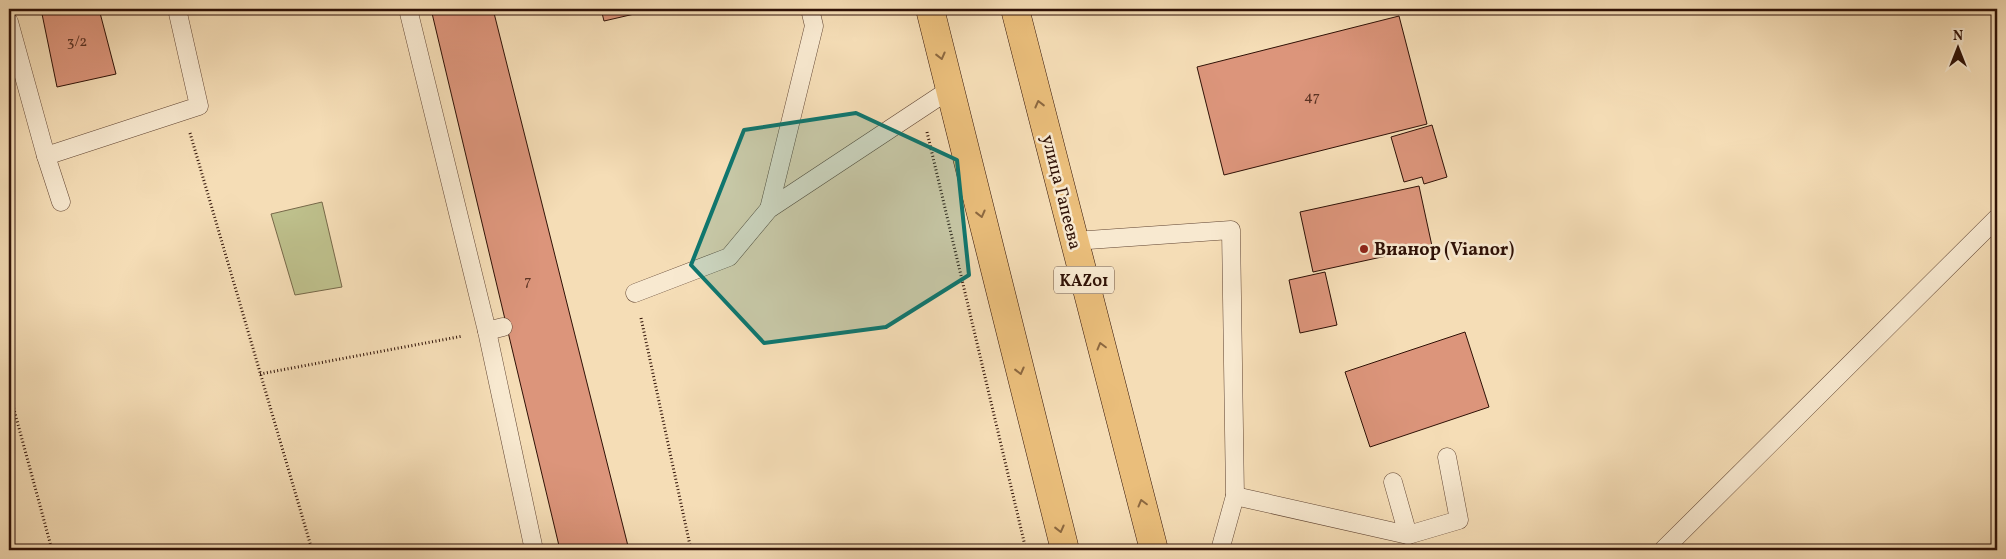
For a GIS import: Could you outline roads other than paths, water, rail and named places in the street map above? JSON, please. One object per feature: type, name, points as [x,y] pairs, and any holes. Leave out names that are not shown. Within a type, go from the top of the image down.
[{"type":"highway","points":[[930,9],[1065,550]]},
{"type":"highway","name":"улица Гапеева","points":[[1015,9],[1154,550]]},
{"type":"lane","points":[[46,156],[199,106],[177,9]]},
{"type":"lane","points":[[408,9],[495,329],[534,550]]},
{"type":"lane","points":[[769,209],[814,26],[810,9]]},
{"type":"lane","points":[[9,22],[46,156],[61,202]]},
{"type":"lane","points":[[635,292],[729,257],[769,209],[950,90]]},
{"type":"lane","points":[[1664,550],[1997,218]]},
{"type":"lane","points":[[1074,241],[1231,230],[1235,496],[1220,550]]},
{"type":"lane","points":[[1235,496],[1408,535],[1459,520],[1447,457]]},
{"type":"lane","points":[[1393,482],[1408,535]]},
{"type":"place","name":"Вианор (Vianor)","points":[[1364,249]]}]
